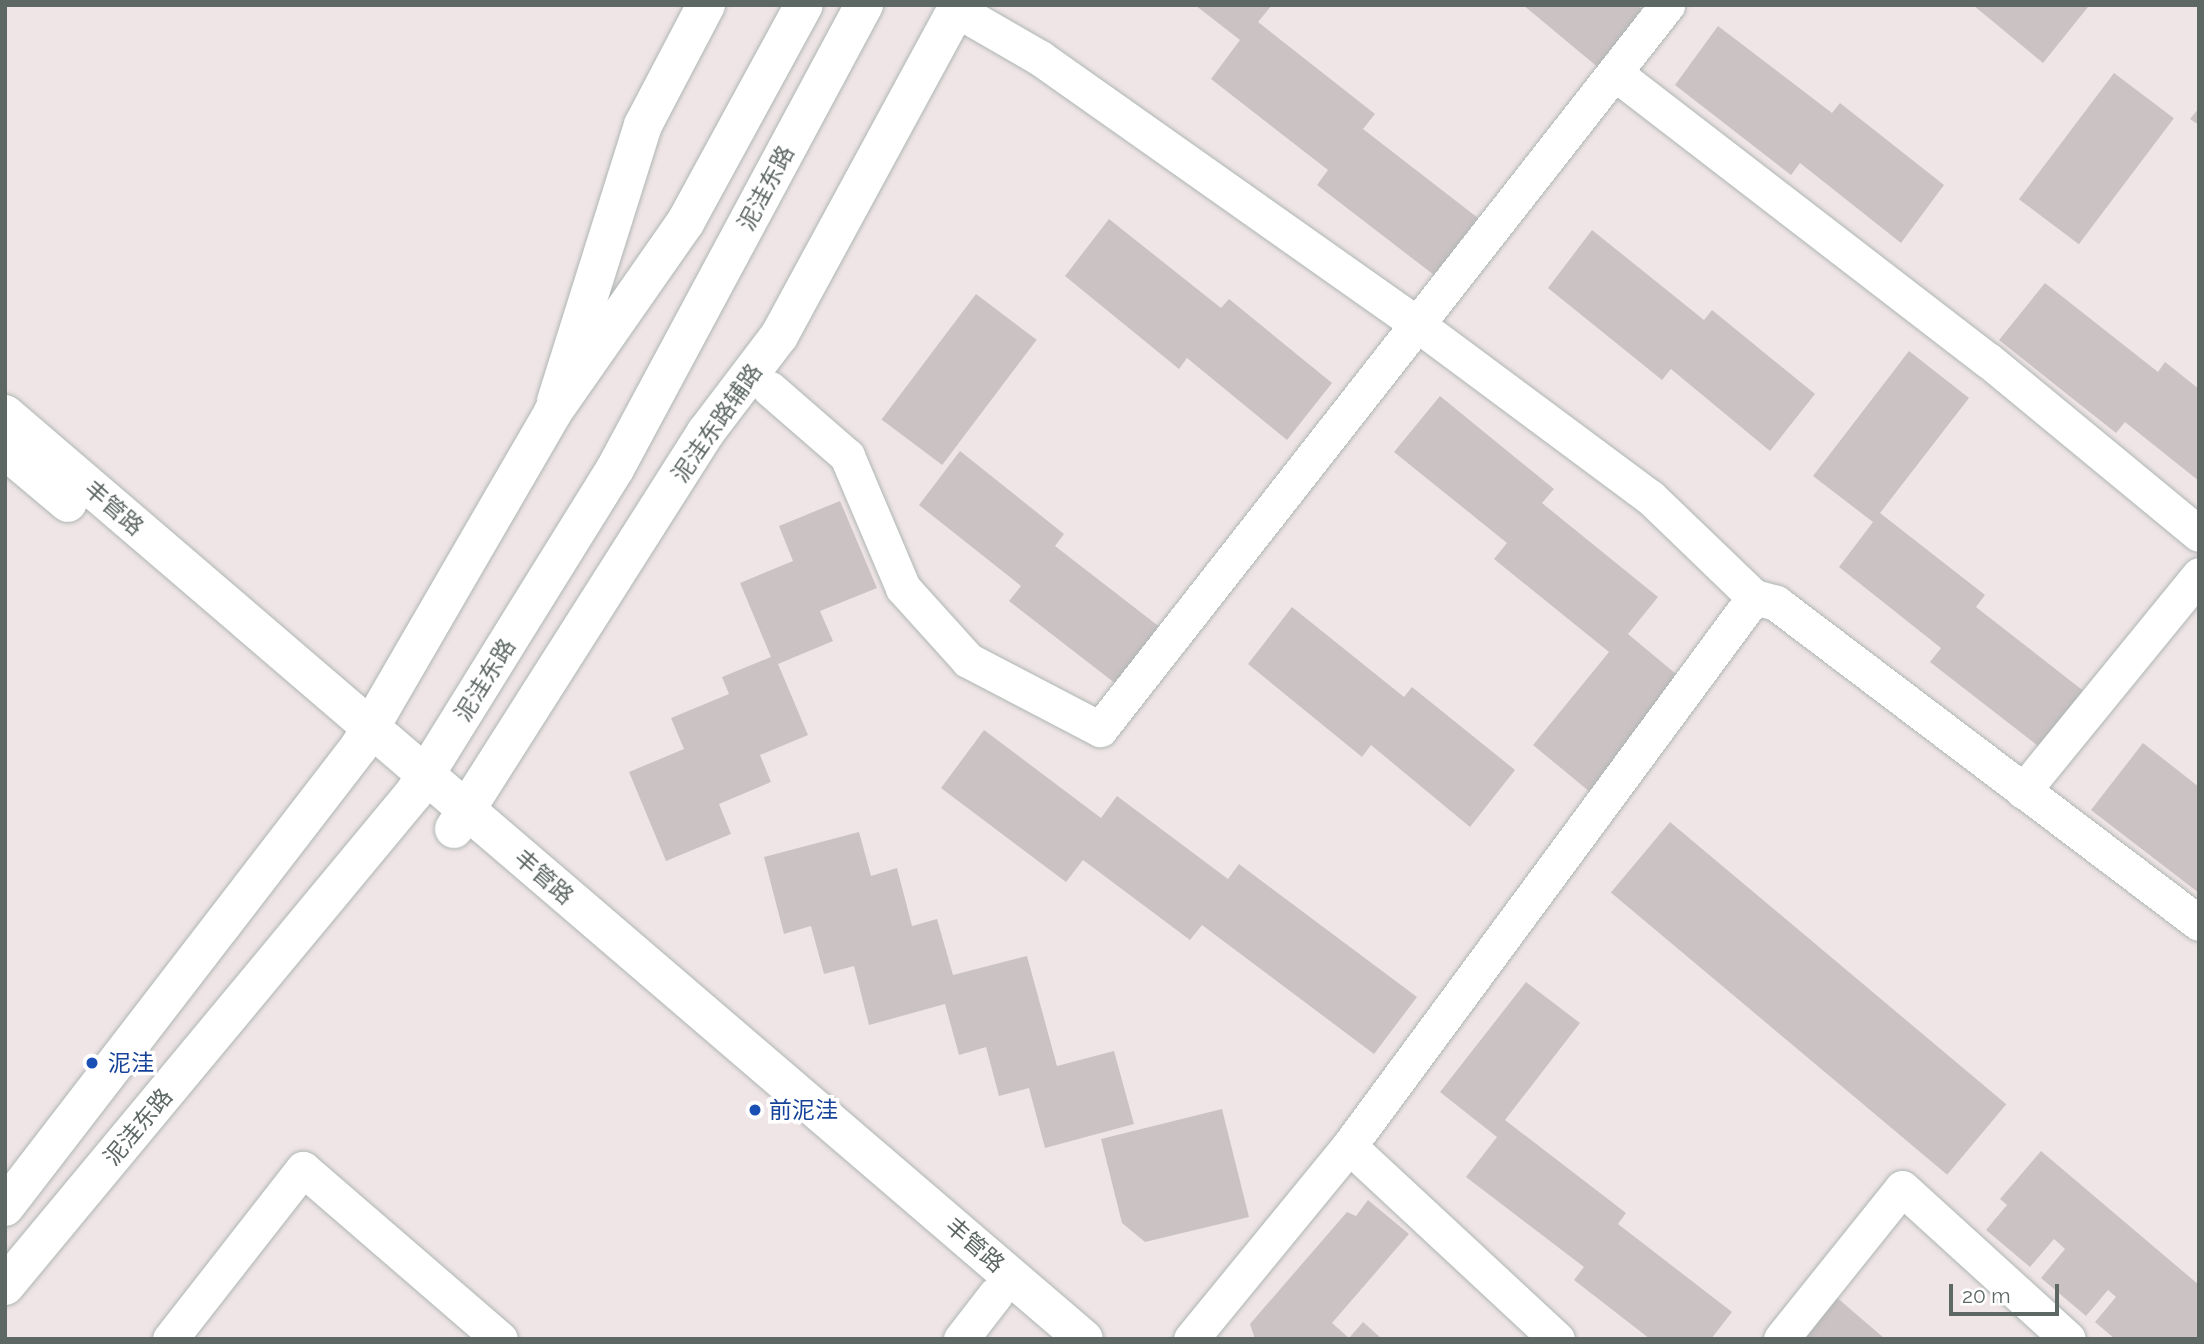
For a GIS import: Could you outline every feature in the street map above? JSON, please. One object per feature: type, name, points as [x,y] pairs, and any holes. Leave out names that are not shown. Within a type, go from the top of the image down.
[{"type":"main road","points":[[553,412],[643,125],[706,5]]},
{"type":"main road","points":[[5,1207],[365,737],[553,412],[685,223],[804,5]]},
{"type":"main road","name":"泥洼东路","points":[[5,1286],[419,784],[615,469],[864,5]]},
{"type":"main road","name":"泥洼东路辅路","points":[[460,820],[706,432],[779,336],[958,8]]},
{"type":"main road","name":"丰管路","points":[[5,414],[1045,1339]]},
{"type":"main road","name":"丰管路","points":[[5,450],[365,737]]},
{"type":"main road","name":"丰管路","points":[[460,820],[1084,1339]]},
{"type":"street","points":[[770,388],[847,456],[903,588],[968,660],[1100,729],[1616,74],[1667,5]]},
{"type":"street","points":[[958,8],[1040,58],[1418,325],[1650,497],[1754,597],[1776,603],[2199,923]]},
{"type":"street","points":[[1616,74],[1988,360],[2199,534]]},
{"type":"street","points":[[2023,791],[2199,575]]},
{"type":"street","points":[[1191,1339],[1349,1146],[1754,597]]},
{"type":"street","points":[[1349,1146],[1557,1339]]},
{"type":"street","points":[[170,1339],[303,1169],[500,1339]]},
{"type":"street","points":[[1781,1339],[1902,1188],[2068,1339]]},
{"type":"street","points":[[961,1339],[995,1296]]},
{"type":"building","points":[[1195,5],[1272,5],[1258,22],[1375,114],[1363,129],[1478,218],[1434,275],[1317,185],[1328,170],[1211,79],[1240,40]]},
{"type":"building","points":[[1523,5],[1637,5],[1644,11],[1600,69]]},
{"type":"building","points":[[1973,5],[2086,5],[2088,7],[2043,63]]},
{"type":"building","points":[[1718,26],[1832,113],[1840,103],[1944,185],[1901,243],[1800,163],[1791,175],[1675,85]]},
{"type":"building","points":[[2114,73],[2174,118],[2079,244],[2019,199]]},
{"type":"building","points":[[2199,108],[2199,125],[2190,119]]},
{"type":"building","points":[[1109,219],[1221,308],[1229,299],[1332,383],[1287,440],[1187,358],[1179,369],[1065,276]]},
{"type":"building","points":[[1592,230],[1704,320],[1712,310],[1815,394],[1770,451],[1671,369],[1662,380],[1548,288]]},
{"type":"building","points":[[2045,283],[2158,372],[2165,362],[2199,389],[2199,481],[2125,422],[2116,433],[1999,340]]},
{"type":"building","points":[[976,294],[1037,340],[942,465],[882,419]]},
{"type":"building","points":[[1909,351],[1969,398],[1880,513],[1985,595],[1976,607],[2090,696],[2046,752],[1930,662],[1941,648],[1839,567],[1873,522],[1813,476]]},
{"type":"building","points":[[1440,396],[1554,489],[1542,503],[1658,597],[1628,634],[1682,679],[1590,792],[1533,745],[1609,652],[1494,559],[1507,543],[1394,452]]},
{"type":"building","points":[[960,451],[1064,534],[1055,546],[1170,635],[1125,691],[1009,601],[1021,586],[919,505]]},
{"type":"building","points":[[840,501],[877,588],[820,611],[833,641],[778,664],[808,735],[760,755],[771,782],[719,804],[731,834],[666,861],[629,772],[684,749],[671,718],[729,694],[722,677],[771,657],[740,583],[793,561],[779,526]]},
{"type":"building","points":[[1292,607],[1404,697],[1412,687],[1515,770],[1470,827],[1371,745],[1362,757],[1248,664]]},
{"type":"building","points":[[984,730],[1101,818],[1117,796],[1228,879],[1239,864],[1417,997],[1374,1054],[1202,925],[1190,940],[1083,860],[1066,882],[941,788]]},
{"type":"building","points":[[2143,743],[2199,787],[2199,893],[2091,810]]},
{"type":"building","points":[[1670,822],[2006,1104],[1947,1175],[1611,892]]},
{"type":"building","points":[[859,832],[871,876],[897,868],[912,926],[937,919],[953,975],[1027,956],[1057,1066],[1114,1051],[1134,1124],[1045,1148],[1029,1088],[999,1096],[986,1047],[959,1055],[945,1004],[869,1025],[854,966],[824,974],[811,926],[784,934],[764,857]]},
{"type":"building","points":[[1526,982],[1580,1023],[1505,1120],[1626,1213],[1618,1224],[1732,1312],[1711,1339],[1650,1339],[1574,1280],[1584,1267],[1466,1177],[1497,1137],[1440,1092]]},
{"type":"building","points":[[1222,1109],[1249,1217],[1145,1242],[1122,1223],[1101,1139]]},
{"type":"building","points":[[2041,1151],[2199,1285],[2199,1339],[2115,1339],[2095,1322],[2116,1297],[2108,1290],[2086,1316],[2041,1278],[2065,1249],[2054,1239],[2030,1267],[1986,1230],[2007,1205],[2000,1199]]},
{"type":"building","points":[[1368,1200],[1409,1234],[1332,1323],[1349,1338],[1363,1322],[1382,1339],[1255,1339],[1250,1324],[1347,1212],[1356,1216]]},
{"type":"building","points":[[1827,1289],[1885,1339],[1787,1339]]},
{"type":"place","name":"泥洼","points":[[92,1063]]},
{"type":"place","name":"前泥洼","points":[[755,1110]]}]
